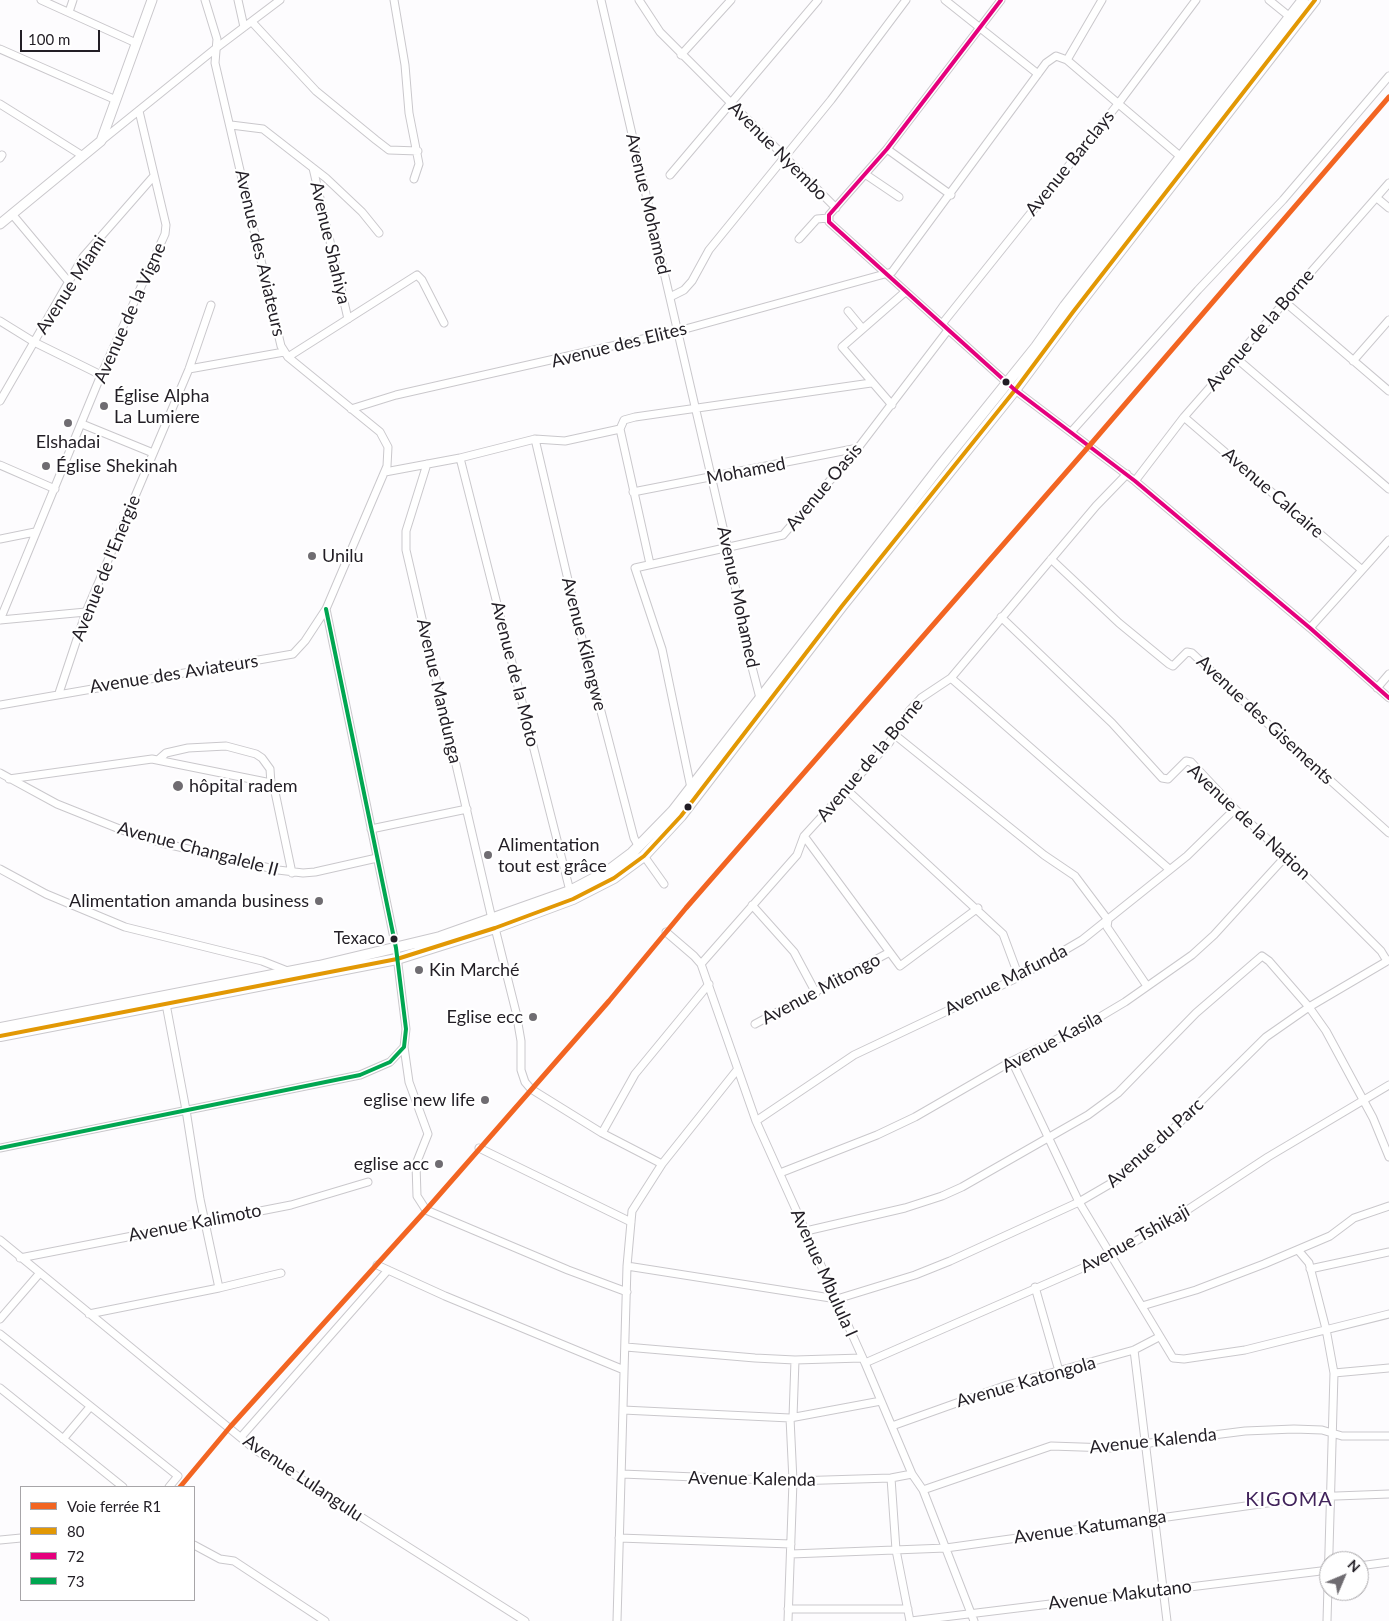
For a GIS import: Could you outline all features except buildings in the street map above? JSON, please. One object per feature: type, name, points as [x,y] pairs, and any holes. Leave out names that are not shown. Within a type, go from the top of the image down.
[{"type":"highway","points":[[677,814],[691,788],[760,698],[1072,312],[1295,16],[1303,0]]},
{"type":"highway","points":[[0,1036],[299,978],[397,953],[494,924],[596,888],[642,852],[677,814],[842,606],[1011,386],[1182,157],[1295,16],[1316,0]]},
{"type":"highway","points":[[494,924],[570,891],[642,852]]},
{"type":"highway","points":[[0,1028],[288,971],[397,953]]},
{"type":"main road","points":[[0,224],[101,141],[152,0]]},
{"type":"street","points":[[42,0],[136,43]]},
{"type":"street","points":[[69,12],[74,0]]},
{"type":"street","name":"Avenue des Aviateurs","points":[[0,705],[59,693],[289,655],[302,645],[326,609],[385,472],[389,456],[386,442],[375,428],[286,354],[216,64],[215,49],[217,39],[205,0]]},
{"type":"street","points":[[238,0],[244,28]]},
{"type":"street","points":[[101,141],[215,49],[280,0]]},
{"type":"street","points":[[394,0],[405,65],[409,113],[418,151],[419,164],[414,179]]},
{"type":"street","name":"Avenue Mohamed","points":[[600,0],[728,549],[747,648],[760,698]]},
{"type":"street","name":"Avenue Nyembo","points":[[639,0],[660,32],[681,55],[836,208],[828,218],[831,225],[1011,386],[1136,481],[1310,628],[1389,698]]},
{"type":"street","points":[[681,55],[731,0]]},
{"type":"street","points":[[670,175],[818,0]]},
{"type":"street","points":[[670,297],[684,290],[692,281],[710,250],[831,100],[906,0]]},
{"type":"street","points":[[945,0],[1038,74]]},
{"type":"street","points":[[836,208],[886,149],[1001,0]]},
{"type":"street","points":[[1067,60],[1102,0]]},
{"type":"street","name":"Avenue Barclays","points":[[942,324],[1118,104],[1196,0]]},
{"type":"street","points":[[1269,0],[1295,16]]},
{"type":"street","points":[[252,22],[316,91],[376,140],[389,150],[418,151]]},
{"type":"street","points":[[0,49],[116,100]]},
{"type":"street","points":[[884,274],[898,267],[1052,57],[1067,60],[1182,157]]},
{"type":"street","points":[[1072,431],[1282,200],[1389,76]]},
{"type":"street","points":[[0,104],[83,156]]},
{"type":"street","name":"Avenue de la Vigne","points":[[0,620],[35,532],[166,230],[139,111]]},
{"type":"street","points":[[231,125],[263,129],[313,168],[362,212],[380,234]]},
{"type":"street","points":[[886,149],[951,195]]},
{"type":"street","name":"Avenue Shahiya","points":[[313,168],[348,319]]},
{"type":"street","points":[[865,174],[899,197]]},
{"type":"street","name":"Avenue Miami","points":[[0,401],[68,281],[107,228],[153,177]]},
{"type":"street","name":"Avenue de la Borne","points":[[1136,481],[1184,417],[1389,184]]},
{"type":"street","points":[[1377,198],[1389,208]]},
{"type":"street","points":[[12,214],[68,281]]},
{"type":"street","points":[[799,239],[817,219],[828,218]]},
{"type":"street","name":"Avenue des Elites","points":[[351,408],[396,395],[539,365],[678,331],[884,274]]},
{"type":"street","points":[[189,370],[286,354],[348,319],[417,276],[421,278],[444,323]]},
{"type":"street","points":[[892,405],[871,383],[842,347],[905,292]]},
{"type":"street","points":[[1285,302],[1389,391]]},
{"type":"street","name":"Avenue de l'Energie","points":[[59,693],[86,612],[189,370],[211,305]]},
{"type":"street","points":[[848,312],[862,328]]},
{"type":"street","points":[[1353,361],[1389,320]]},
{"type":"street","points":[[0,321],[34,342],[102,375]]},
{"type":"street","name":"Avenue Oasis","points":[[691,788],[662,649],[634,571],[636,566],[728,549],[783,536],[858,448],[948,330]]},
{"type":"street","points":[[1236,358],[1389,489]]},
{"type":"street","points":[[650,564],[620,429],[621,423],[629,418],[871,383]]},
{"type":"street","name":"Avenue Calcaire","points":[[1184,417],[1362,570]]},
{"type":"street","points":[[82,424],[153,453]]},
{"type":"street","points":[[385,472],[460,458],[535,439],[565,441],[620,429]]},
{"type":"street","name":"Avenue Kilengwe","points":[[535,439],[580,631],[634,838],[664,884]]},
{"type":"street","name":"Mohamed","points":[[633,492],[858,448]]},
{"type":"street","name":"Avenue de la Moto","points":[[460,458],[570,891]]},
{"type":"street","name":"Avenue Mandunga","points":[[427,464],[406,531],[406,550],[516,1012],[521,1041],[520,1064],[523,1079],[531,1089],[602,1132],[662,1164]]},
{"type":"street","points":[[0,466],[55,489]]},
{"type":"street","name":"Avenue de la Borne","points":[[701,964],[797,855],[804,836],[895,734],[915,704],[951,678],[1096,506],[1127,474]]},
{"type":"street","points":[[0,539],[35,532]]},
{"type":"street","points":[[1310,628],[1389,540]]},
{"type":"street","name":"Avenue des Gisements","points":[[1051,559],[1119,623],[1170,665],[1175,665],[1187,652],[1192,653],[1389,833]]},
{"type":"street","points":[[326,609],[397,953],[406,1029],[404,1048],[408,1082],[427,1131],[428,1138],[416,1164],[416,1196],[426,1210],[559,1267],[627,1292]]},
{"type":"street","points":[[0,620],[86,612]]},
{"type":"street","name":"Avenue de la Nation","points":[[1001,617],[1112,723],[1160,776],[1168,779],[1189,760],[1235,809],[1286,856],[1381,950],[1388,960]]},
{"type":"street","points":[[1377,688],[1389,674]]},
{"type":"street","points":[[951,678],[1169,869]]},
{"type":"street","points":[[895,734],[1044,856],[1075,876],[1108,920],[1107,927],[1147,986]]},
{"type":"street","points":[[158,760],[166,753],[210,745],[234,748],[262,758],[270,768],[271,784],[275,792],[292,873]]},
{"type":"street","points":[[9,779],[158,760],[271,784]]},
{"type":"street","name":"Avenue Changalele II","points":[[0,773],[57,804],[122,830],[162,843],[292,873],[315,872],[377,858]]},
{"type":"street","points":[[846,790],[978,908],[1003,934],[1019,977]]},
{"type":"street","points":[[371,829],[467,809]]},
{"type":"street","name":"Avenue Mafunda","points":[[756,1121],[854,1055],[1019,977],[1082,940],[1169,869],[1188,856],[1235,809]]},
{"type":"street","points":[[804,836],[899,966],[902,966],[978,908]]},
{"type":"street","name":"Avenue Kasila","points":[[780,1173],[876,1135],[914,1117],[1012,1061],[1088,1024],[1192,955],[1214,935],[1286,856]]},
{"type":"street","points":[[0,869],[46,894],[125,928],[262,961],[288,971],[299,978]]},
{"type":"street","points":[[752,905],[794,952],[816,993]]},
{"type":"street","name":"Avenue Mbulula I","points":[[666,932],[701,964],[756,1121],[881,1400],[912,1474],[923,1490],[974,1621]]},
{"type":"street","name":"Avenue Mitongo","points":[[755,1024],[816,993],[888,952]]},
{"type":"street","points":[[806,1231],[905,1208],[942,1196],[962,1187],[1050,1138],[1088,1115],[1118,1093],[1196,1013],[1262,956],[1270,961],[1309,1007],[1336,1049],[1363,1099],[1389,1157]]},
{"type":"street","name":"Avenue du Parc","points":[[836,1299],[950,1261],[1080,1202],[1123,1175],[1266,1036],[1309,1007],[1388,960]]},
{"type":"street","points":[[602,1132],[635,1074],[709,984]]},
{"type":"street","points":[[166,1004],[205,1222],[219,1288]]},
{"type":"street","points":[[0,1148],[360,1075],[390,1062],[404,1048]]},
{"type":"street","points":[[1012,1061],[1080,1202],[1110,1256],[1170,1355],[1179,1359],[1245,1350],[1389,1314]]},
{"type":"street","points":[[618,1621],[627,1266],[633,1208],[662,1164],[737,1070]]},
{"type":"street","name":"Avenue Tshikaji","points":[[863,1360],[1110,1256],[1172,1220],[1243,1173],[1389,1085]]},
{"type":"street","points":[[479,1148],[631,1222]]},
{"type":"street","name":"Avenue Kalimoto","points":[[20,1258],[291,1205],[368,1182]]},
{"type":"street","points":[[1142,1306],[1196,1290],[1298,1250],[1330,1236],[1354,1218],[1389,1206]]},
{"type":"street","name":"Avenue Lulangulu","points":[[0,1240],[39,1274],[241,1437],[288,1472],[525,1621]]},
{"type":"street","points":[[1298,1250],[1307,1259],[1310,1269],[1326,1329],[1334,1373],[1329,1551]]},
{"type":"street","points":[[1310,1269],[1389,1252]]},
{"type":"street","points":[[377,1265],[624,1370]]},
{"type":"street","points":[[627,1266],[836,1299]]},
{"type":"street","points":[[241,1437],[388,1270]]},
{"type":"street","points":[[89,1314],[219,1288],[281,1273]]},
{"type":"street","points":[[0,1319],[39,1274]]},
{"type":"street","points":[[1036,1287],[1059,1371]]},
{"type":"street","points":[[0,1334],[178,1477],[170,1486]]},
{"type":"street","name":"Avenue Katongola","points":[[892,1426],[982,1393],[1134,1350],[1159,1337]]},
{"type":"street","points":[[626,1347],[795,1360],[863,1360]]},
{"type":"street","points":[[1134,1350],[1147,1471],[1155,1517],[1167,1621]]},
{"type":"street","points":[[788,1621],[795,1360]]},
{"type":"street","points":[[1334,1373],[1389,1368]]},
{"type":"street","points":[[0,1388],[121,1486]]},
{"type":"street","points":[[623,1410],[792,1417],[881,1400]]},
{"type":"street","points":[[63,1440],[90,1406]]},
{"type":"street","name":"Avenue Kalenda","points":[[923,1490],[1046,1447],[1092,1449],[1267,1430],[1306,1429],[1332,1434],[1389,1436]]},
{"type":"street","name":"Avenue Kalenda","points":[[622,1474],[793,1482],[891,1478],[912,1474]]},
{"type":"street","points":[[891,1478],[896,1550],[911,1621]]},
{"type":"street","name":"Avenue Katumanga","points":[[791,1554],[946,1548],[1155,1517],[1331,1495],[1389,1494]]},
{"type":"street","points":[[0,1540],[20,1538]]},
{"type":"street","points":[[619,1538],[791,1544]]},
{"type":"street","points":[[195,1546],[220,1559],[234,1561],[326,1621]]},
{"type":"street","points":[[1369,1565],[1389,1562]]},
{"type":"street","name":"Avenue Makutano","points":[[911,1621],[1319,1571]]},
{"type":"street","points":[[1327,1601],[1327,1621]]},
{"type":"street","points":[[788,1609],[908,1609]]},
{"type":"rail line","name":"R1","points":[[181,1486],[230,1427],[426,1210],[609,1001],[686,908],[1090,445],[1389,97]]},
{"type":"transit line","name":"72","points":[[1001,0],[887,149],[829,215],[829,222],[1015,390],[1135,481],[1310,628],[1389,698]]},
{"type":"transit line","name":"80","points":[[0,1036],[397,959],[495,928],[573,899],[614,878],[644,856],[681,816],[842,606],[1015,390],[1073,312],[1315,0]]},
{"type":"transit line","name":"73","points":[[0,1148],[360,1075],[390,1062],[404,1047],[406,1029],[396,948],[326,609]]},
{"type":"place","name":"Église Alpha La Lumiere","points":[[104,406]]},
{"type":"place","name":"Elshadai","points":[[68,423]]},
{"type":"place","name":"Église Shekinah","points":[[46,466]]},
{"type":"place","name":"Unilu","points":[[312,556]]},
{"type":"place","name":"hôpital radem","points":[[178,786]]},
{"type":"place","name":"Alimentation tout est grâce","points":[[488,855]]},
{"type":"place","name":"Alimentation amanda business","points":[[319,901]]},
{"type":"place","name":"Texaco","points":[[394,939]]},
{"type":"place","name":"Kin Marché","points":[[419,970]]},
{"type":"place","name":"Eglise ecc","points":[[533,1017]]},
{"type":"place","name":"eglise new life","points":[[485,1100]]},
{"type":"place","name":"eglise acc","points":[[439,1164]]},
{"type":"district","name":"KIGOMA","points":[[1289,1500]]}]
